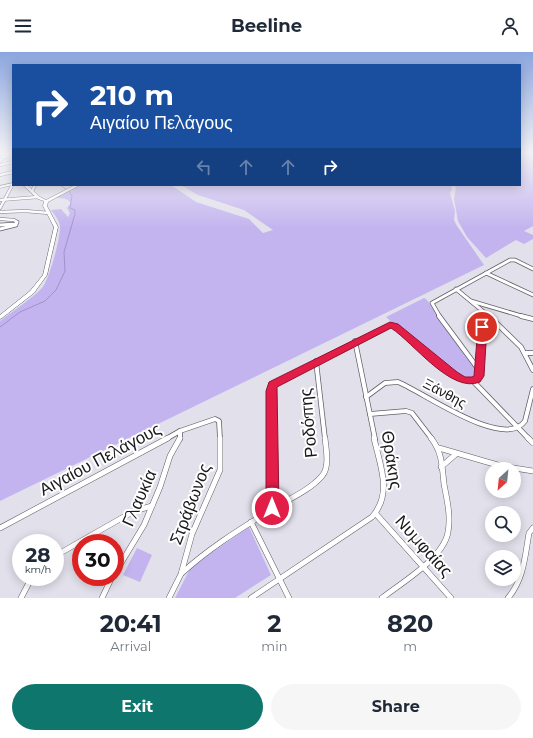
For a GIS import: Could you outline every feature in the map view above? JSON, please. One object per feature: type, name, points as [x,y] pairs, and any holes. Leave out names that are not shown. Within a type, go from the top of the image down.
[{"type":"street","points":[[0,187],[12,184]]},
{"type":"street","points":[[0,208],[12,186]]},
{"type":"street","points":[[26,186],[38,197],[46,201]]},
{"type":"street","points":[[32,191],[34,186]]},
{"type":"street","points":[[46,201],[76,186]]},
{"type":"street","points":[[0,200],[38,197]]},
{"type":"street","points":[[0,317],[32,292],[45,275],[56,227],[44,204],[46,201]]},
{"type":"street","points":[[0,212],[25,211],[49,214]]},
{"type":"street","points":[[0,219],[16,221],[16,224]]},
{"type":"street","points":[[0,225],[16,224]]},
{"type":"street","points":[[0,229],[12,227],[16,224]]},
{"type":"street","points":[[479,370],[432,307],[431,303],[512,260],[533,269]]},
{"type":"street","points":[[486,273],[533,295]]},
{"type":"street","points":[[456,289],[513,338],[526,352],[533,370]]},
{"type":"street","points":[[470,301],[533,319]]},
{"type":"street","points":[[272,508],[271,391],[273,385],[355,341],[391,325],[453,375],[464,380],[473,381],[478,378],[485,314],[490,307]]},
{"type":"street","name":"Θράκης","points":[[355,341],[385,490],[383,503],[376,514]]},
{"type":"street","points":[[526,352],[533,353]]},
{"type":"street","name":"Ροδόπης","points":[[181,574],[191,563],[272,508],[318,480],[325,468],[327,457],[316,362]]},
{"type":"street","points":[[473,381],[533,443]]},
{"type":"street","name":"Ξάνθης","points":[[366,397],[385,383],[398,382],[487,427],[506,430],[518,428]]},
{"type":"street","points":[[518,428],[526,420],[533,389]]},
{"type":"street","points":[[370,414],[406,410],[412,413],[439,448],[449,515],[448,533],[441,550],[382,598]]},
{"type":"street","name":"Αιγαίου Πελάγους","points":[[0,528],[180,431],[215,419]]},
{"type":"street","name":"Στράβωνος","points":[[169,598],[181,574],[191,537],[220,467],[220,427],[219,422],[215,419]]},
{"type":"street","name":"Γλαυκία","points":[[124,560],[152,506],[170,457],[181,438],[180,431]]},
{"type":"street","points":[[439,448],[456,454],[508,467],[533,471]]},
{"type":"street","points":[[441,467],[456,454]]},
{"type":"street","points":[[64,551],[134,511],[152,506]]},
{"type":"street","points":[[251,598],[376,514]]},
{"type":"street","name":"Νυμφαίας","points":[[376,514],[451,598]]},
{"type":"street","points":[[251,522],[289,598]]},
{"type":"street","points":[[508,598],[516,589],[520,581],[528,534],[533,528]]},
{"type":"street","points":[[22,598],[28,586]]},
{"type":"street","points":[[102,598],[108,586]]},
{"type":"shaded area","points":[[521,177],[533,177],[533,226],[524,231],[533,235],[533,239],[524,244],[516,240],[486,258],[467,237],[458,221],[454,199],[456,188],[455,186],[521,186]]},
{"type":"shaded area","points":[[78,186],[172,186],[196,202],[249,219],[263,233],[273,230],[244,210],[198,195],[183,186],[451,186],[452,189],[450,193],[455,211],[454,220],[484,265],[0,501],[0,321],[42,288],[48,276],[60,231],[59,222],[51,210],[61,209],[68,217],[70,213],[67,208],[71,203],[65,199],[52,198]]},
{"type":"shaded area","points":[[424,298],[427,300],[473,364],[478,372],[476,377],[469,380],[461,379],[386,317]]},
{"type":"shaded area","points":[[249,527],[271,575],[235,598],[175,598],[191,567]]},
{"type":"shaded area","points":[[137,548],[152,555],[140,582],[124,575]]},
{"type":"waterway","points":[[62,186],[66,189]]},
{"type":"waterway","points":[[0,327],[20,312],[45,301],[56,290],[65,271],[64,252],[75,214],[75,210],[70,208],[72,196],[69,191]]},
{"type":"route","points":[[272,508],[271,391],[273,385],[387,325],[395,326],[453,375],[468,382],[477,380],[479,376],[482,327]]}]
